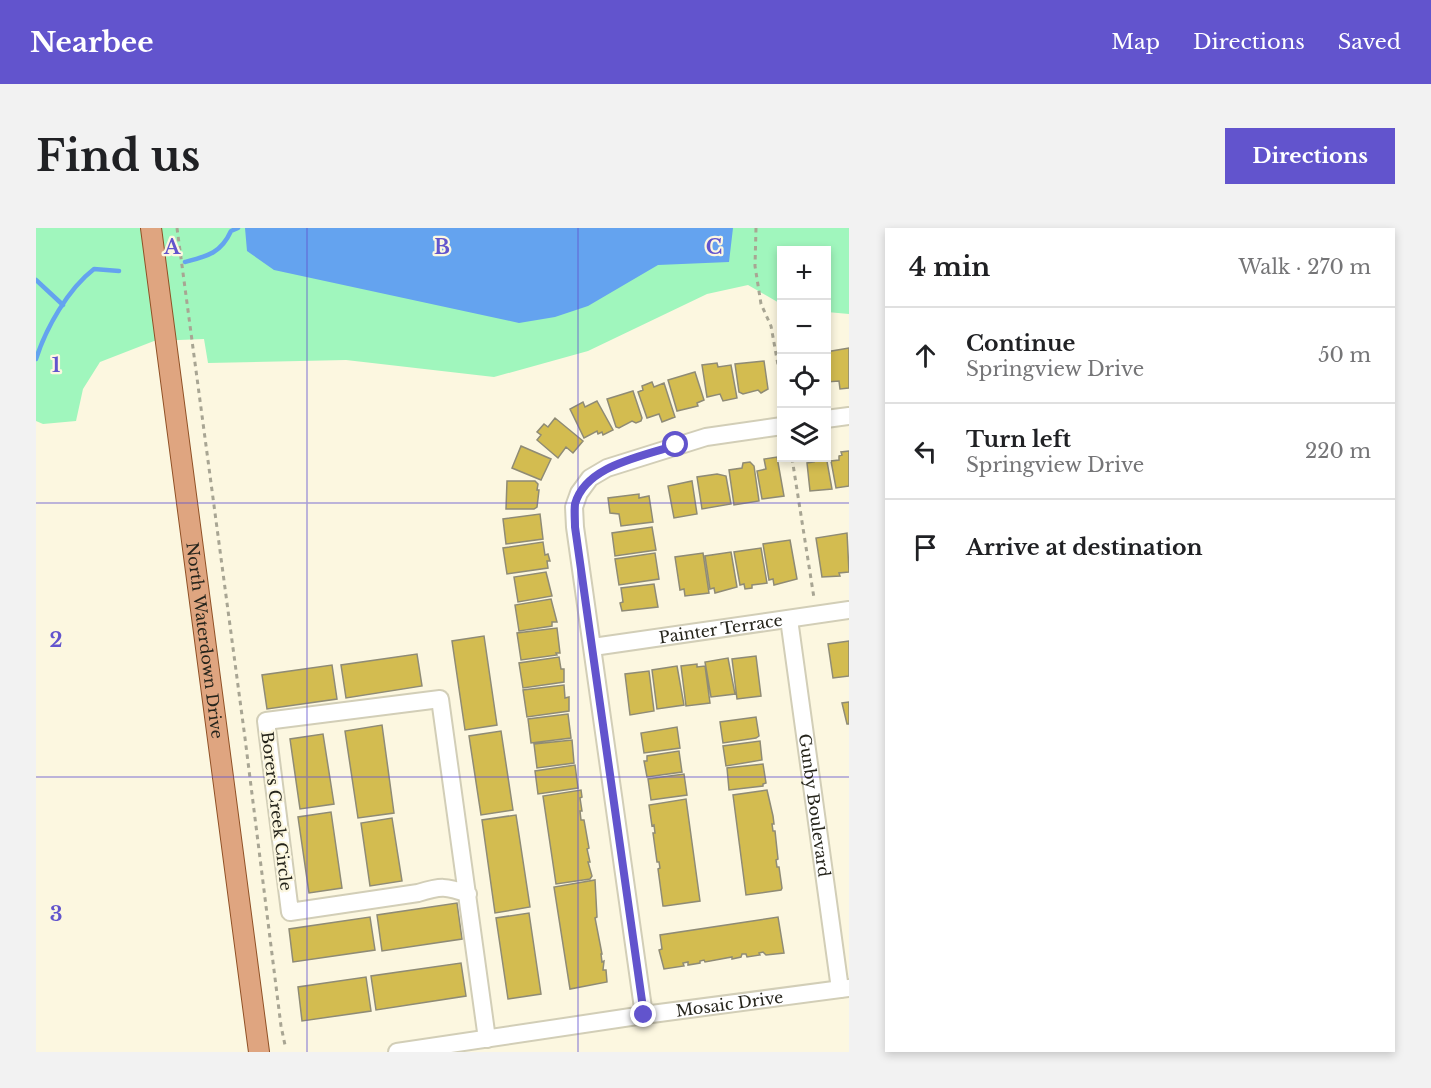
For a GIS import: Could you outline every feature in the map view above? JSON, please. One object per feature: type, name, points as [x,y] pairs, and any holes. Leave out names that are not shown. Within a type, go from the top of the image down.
[{"type":"main road","name":"North Waterdown Drive","points":[[151,228],[259,1052]]},
{"type":"street","points":[[831,418],[849,416]]},
{"type":"street","points":[[644,1015],[574,507],[579,492],[590,478],[607,468],[706,437],[777,427]]},
{"type":"street","name":"Painter Terrace","points":[[593,648],[849,610]]},
{"type":"street","name":"Gunby Boulevard","points":[[789,619],[845,989]]},
{"type":"street","name":"Borers Creek Circle","points":[[468,894],[451,888],[438,887],[418,893],[290,912],[266,721],[440,699],[468,894],[487,1039]]},
{"type":"street","name":"Mosaic Drive","points":[[397,1052],[644,1015],[845,989]]},
{"type":"path","points":[[177,228],[285,1045]]},
{"type":"path","points":[[756,228],[755,266],[761,304],[771,326],[777,359]]},
{"type":"path","points":[[793,462],[814,598]]},
{"type":"green space","points":[[36,228],[849,228],[849,314],[831,312],[831,246],[777,246],[777,302],[748,285],[707,294],[588,351],[494,377],[346,360],[208,363],[204,339],[154,341],[100,362],[83,389],[76,421],[43,424],[36,421]]},
{"type":"water","points":[[245,228],[733,228],[729,262],[658,265],[588,306],[555,317],[519,323],[274,270],[247,251]]},
{"type":"building","points":[[849,348],[849,388],[840,389],[839,381],[831,382],[831,351]]},
{"type":"building","points":[[764,361],[768,389],[761,393],[758,390],[743,394],[739,392],[735,364]]},
{"type":"building","points":[[717,363],[718,367],[731,365],[737,398],[723,401],[720,394],[707,397],[702,365]]},
{"type":"building","points":[[695,372],[704,400],[697,403],[698,406],[677,411],[668,380]]},
{"type":"building","points":[[652,382],[654,387],[664,383],[675,417],[662,422],[659,414],[647,418],[638,392],[643,390],[642,386]]},
{"type":"building","points":[[633,391],[641,421],[636,423],[632,421],[619,428],[616,427],[607,399]]},
{"type":"building","points":[[597,401],[613,430],[603,435],[602,432],[598,434],[597,431],[584,438],[570,409],[583,402],[585,407]]},
{"type":"building","points":[[555,418],[583,441],[573,453],[566,447],[558,458],[537,440],[541,435],[537,432],[544,424],[548,427]]},
{"type":"building","points":[[521,446],[551,459],[541,480],[512,468]]},
{"type":"building","points":[[849,451],[849,486],[836,488],[831,461],[839,460],[841,452]]},
{"type":"building","points":[[777,457],[784,496],[762,499],[757,471],[766,469],[764,459]]},
{"type":"building","points":[[750,462],[754,466],[759,501],[734,505],[729,470],[742,468],[743,463]]},
{"type":"building","points":[[827,462],[832,489],[810,491],[807,463]]},
{"type":"building","points":[[717,474],[726,476],[731,504],[702,509],[697,477]]},
{"type":"building","points":[[507,481],[535,481],[538,484],[537,490],[539,490],[537,507],[534,509],[506,509]]},
{"type":"building","points":[[692,481],[697,514],[674,518],[668,486]]},
{"type":"building","points":[[639,494],[639,498],[649,496],[653,522],[621,526],[619,514],[610,513],[608,498]]},
{"type":"building","points":[[540,514],[543,539],[506,544],[503,519]]},
{"type":"building","points":[[652,527],[656,550],[615,556],[612,533]]},
{"type":"building","points":[[847,533],[849,572],[839,573],[840,576],[822,577],[816,538]]},
{"type":"building","points":[[790,540],[797,579],[774,585],[773,579],[769,580],[763,544]]},
{"type":"building","points":[[543,542],[545,555],[548,554],[550,561],[547,561],[548,568],[507,574],[503,548]]},
{"type":"building","points":[[761,548],[767,583],[752,585],[752,588],[745,589],[744,584],[740,585],[734,552]]},
{"type":"building","points":[[731,552],[737,587],[715,593],[714,588],[710,589],[705,556]]},
{"type":"building","points":[[655,553],[659,579],[619,585],[615,559]]},
{"type":"building","points":[[703,553],[709,593],[685,596],[684,589],[680,590],[675,557]]},
{"type":"building","points":[[546,572],[552,596],[518,602],[514,577]]},
{"type":"building","points":[[654,584],[658,607],[622,611],[621,588]]},
{"type":"building","points":[[551,599],[557,622],[552,622],[552,626],[519,631],[515,605]]},
{"type":"building","points":[[557,628],[560,653],[521,660],[517,633]]},
{"type":"building","points":[[484,636],[497,725],[465,730],[452,641]]},
{"type":"building","points":[[849,641],[849,676],[833,678],[828,644]]},
{"type":"building","points":[[417,654],[422,686],[346,698],[341,665]]},
{"type":"building","points":[[756,656],[761,696],[737,699],[732,659]]},
{"type":"building","points":[[559,657],[561,669],[564,669],[564,682],[523,688],[519,663]]},
{"type":"building","points":[[728,658],[735,694],[711,697],[705,662]]},
{"type":"building","points":[[697,664],[697,667],[705,666],[710,703],[686,706],[681,666]]},
{"type":"building","points":[[332,665],[337,699],[267,709],[262,675]]},
{"type":"building","points":[[677,666],[684,705],[657,709],[652,670]]},
{"type":"building","points":[[649,671],[654,711],[630,715],[625,674]]},
{"type":"building","points":[[564,685],[565,698],[569,697],[569,711],[527,717],[523,690]]},
{"type":"building","points":[[849,702],[849,724],[847,724],[842,703]]},
{"type":"building","points":[[568,714],[571,738],[531,743],[528,719]]},
{"type":"building","points":[[756,717],[759,736],[723,743],[720,722]]},
{"type":"building","points":[[382,725],[394,813],[358,818],[345,731]]},
{"type":"building","points":[[677,727],[680,748],[644,753],[641,733]]},
{"type":"building","points":[[501,731],[513,810],[481,815],[469,736]]},
{"type":"building","points":[[323,734],[334,804],[300,809],[290,739]]},
{"type":"building","points":[[572,740],[574,763],[537,768],[534,744]]},
{"type":"building","points":[[760,741],[762,760],[726,766],[723,746]]},
{"type":"building","points":[[679,751],[682,772],[647,777],[644,761],[647,761],[647,756]]},
{"type":"building","points":[[763,764],[766,783],[763,786],[729,790],[727,768]]},
{"type":"building","points":[[575,765],[578,788],[538,794],[535,771]]},
{"type":"building","points":[[684,774],[687,795],[651,800],[648,779]]},
{"type":"building","points":[[581,790],[581,820],[584,820],[589,848],[587,849],[590,862],[588,862],[592,876],[590,879],[556,884],[543,796]]},
{"type":"building","points":[[767,790],[773,816],[774,824],[772,824],[778,859],[776,860],[782,888],[746,895],[733,795]]},
{"type":"building","points":[[686,799],[700,901],[663,906],[658,869],[660,868],[657,862],[654,825],[652,826],[649,805]]},
{"type":"building","points":[[331,812],[342,888],[309,893],[298,817]]},
{"type":"building","points":[[516,815],[530,907],[495,913],[482,820]]},
{"type":"building","points":[[392,818],[402,881],[370,886],[361,823]]},
{"type":"building","points":[[595,880],[597,917],[595,918],[607,982],[570,989],[554,887]]},
{"type":"building","points":[[457,903],[462,939],[382,951],[377,915]]},
{"type":"building","points":[[529,913],[541,994],[508,999],[496,918]]},
{"type":"building","points":[[370,917],[375,950],[293,962],[289,929]]},
{"type":"building","points":[[778,917],[784,953],[766,955],[763,952],[759,953],[760,955],[747,957],[746,954],[742,954],[741,957],[732,959],[732,957],[705,962],[704,960],[688,965],[688,962],[683,963],[684,966],[664,969],[659,950],[662,949],[660,935]]},
{"type":"building","points":[[461,963],[466,996],[376,1010],[371,976]]},
{"type":"building","points":[[366,977],[371,1011],[302,1021],[298,987]]},
{"type":"waterway","points":[[185,262],[213,253],[223,244],[231,231],[238,228]]},
{"type":"waterway","points":[[36,359],[59,310],[84,277],[94,269],[119,271]]},
{"type":"waterway","points":[[36,280],[63,305]]},
{"type":"route","points":[[644,1015],[574,507],[579,492],[590,478],[607,468],[676,445]]}]
